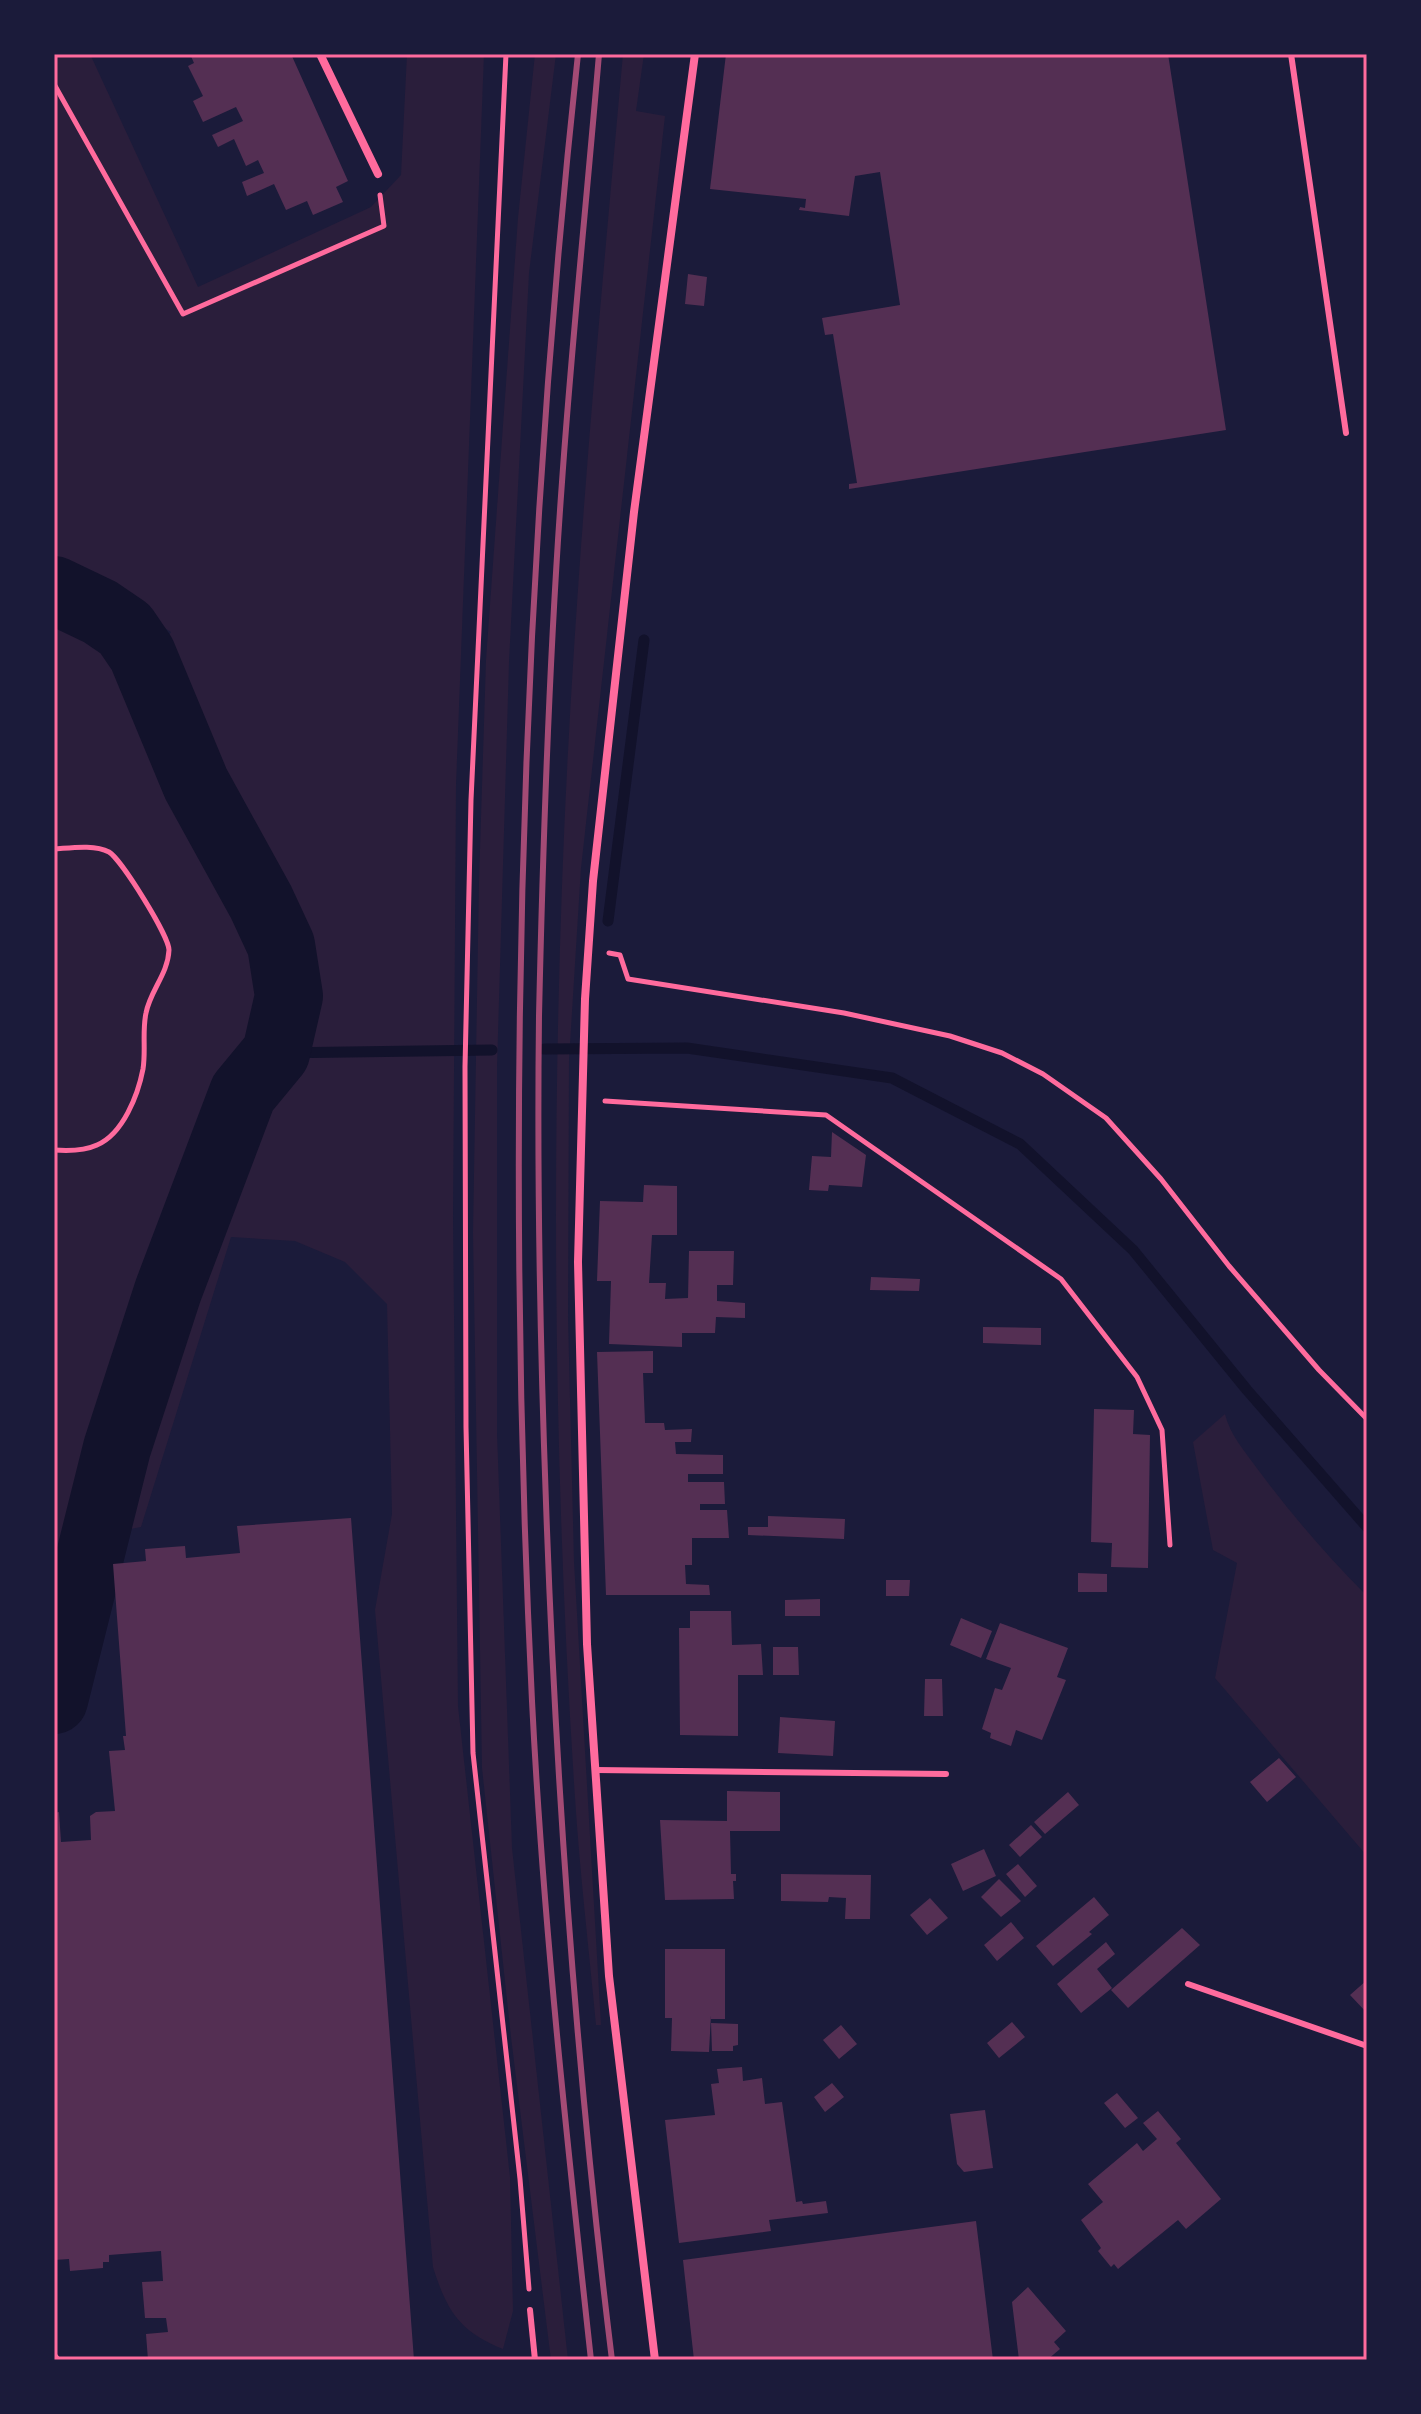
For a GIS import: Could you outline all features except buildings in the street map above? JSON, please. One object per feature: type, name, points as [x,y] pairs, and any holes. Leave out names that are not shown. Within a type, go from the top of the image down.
[{"type":"street","points":[[320,54],[378,174]]},
{"type":"street","points":[[655,2360],[609,1976],[587,1644],[578,1262],[593,881],[634,512],[695,54]]},
{"type":"lane","points":[[1291,54],[1346,433]]},
{"type":"lane","points":[[596,1770],[946,1774]]},
{"type":"lane","points":[[1188,1984],[1367,2046]]},
{"type":"lane","points":[[530,2310],[535,2360]]},
{"type":"lane","points":[[54,2355],[58,2360]]},
{"type":"path","points":[[506,54],[471,800],[465,1067],[466,1427],[473,1753],[520,2179],[530,2310]]},
{"type":"path","points":[[54,84],[183,314],[384,226],[378,174]]},
{"type":"path","points":[[54,849],[84,847],[107,851],[121,862],[163,929],[169,947],[167,966],[146,1012],[143,1068],[132,1101],[117,1130],[97,1145],[69,1151],[54,1150]]},
{"type":"path","points":[[588,951],[620,955],[628,979],[844,1013],[950,1036],[1002,1053],[1043,1074],[1106,1118],[1161,1179],[1279,1324],[1367,1419]]},
{"type":"path","points":[[584,1099],[826,1115],[1061,1279],[1137,1377],[1162,1430],[1170,1545]]},
{"type":"shaded area","points":[[54,54],[90,54],[198,287],[371,207],[401,175],[407,54],[484,54],[456,785],[453,1217],[458,1706],[510,2177],[513,2311],[503,2349],[475,2335],[457,2318],[433,2267],[375,1610],[392,1514],[387,1304],[345,1262],[295,1241],[231,1237],[141,1527],[114,1532],[206,1234],[253,1096],[282,1048],[251,1017],[243,1049],[197,1159],[122,1387],[54,1649],[54,604],[99,624],[125,645],[139,681],[171,632],[99,589],[54,575]]},
{"type":"shaded area","points":[[535,54],[556,54],[529,273],[509,662],[497,1068],[497,1433],[512,1848],[568,2360],[551,2360],[482,1768],[473,1233],[486,660],[518,218]]},
{"type":"shaded area","points":[[623,54],[644,54],[636,111],[665,116],[581,868],[569,1060],[568,1317],[574,1562],[601,2025],[596,2025],[577,1826],[563,1570],[557,1342],[557,1113],[562,885],[572,677]]},
{"type":"shaded area","points":[[1225,1414],[1238,1442],[1269,1484],[1323,1550],[1367,1596],[1367,1856],[1215,1678],[1237,1563],[1213,1550],[1193,1442]]},
{"type":"waterway","points":[[54,590],[100,612],[125,629],[142,654],[196,784],[281,945],[289,996],[276,1053],[243,1093],[168,1291],[117,1448],[54,1700]]},
{"type":"waterway","points":[[608,921],[644,640]]},
{"type":"waterway","points":[[544,1049],[687,1048],[892,1078],[1020,1144],[1133,1250],[1247,1390],[1367,1527]]},
{"type":"waterway","points":[[276,1053],[492,1050]]},
{"type":"railway","points":[[578,54],[558,259],[530,670],[519,1082],[520,1289],[524,1495],[542,1866],[591,2360]]},
{"type":"railway","points":[[599,54],[553,615],[542,882],[538,1138],[544,1442],[562,1825],[578,2039],[612,2360]]}]
